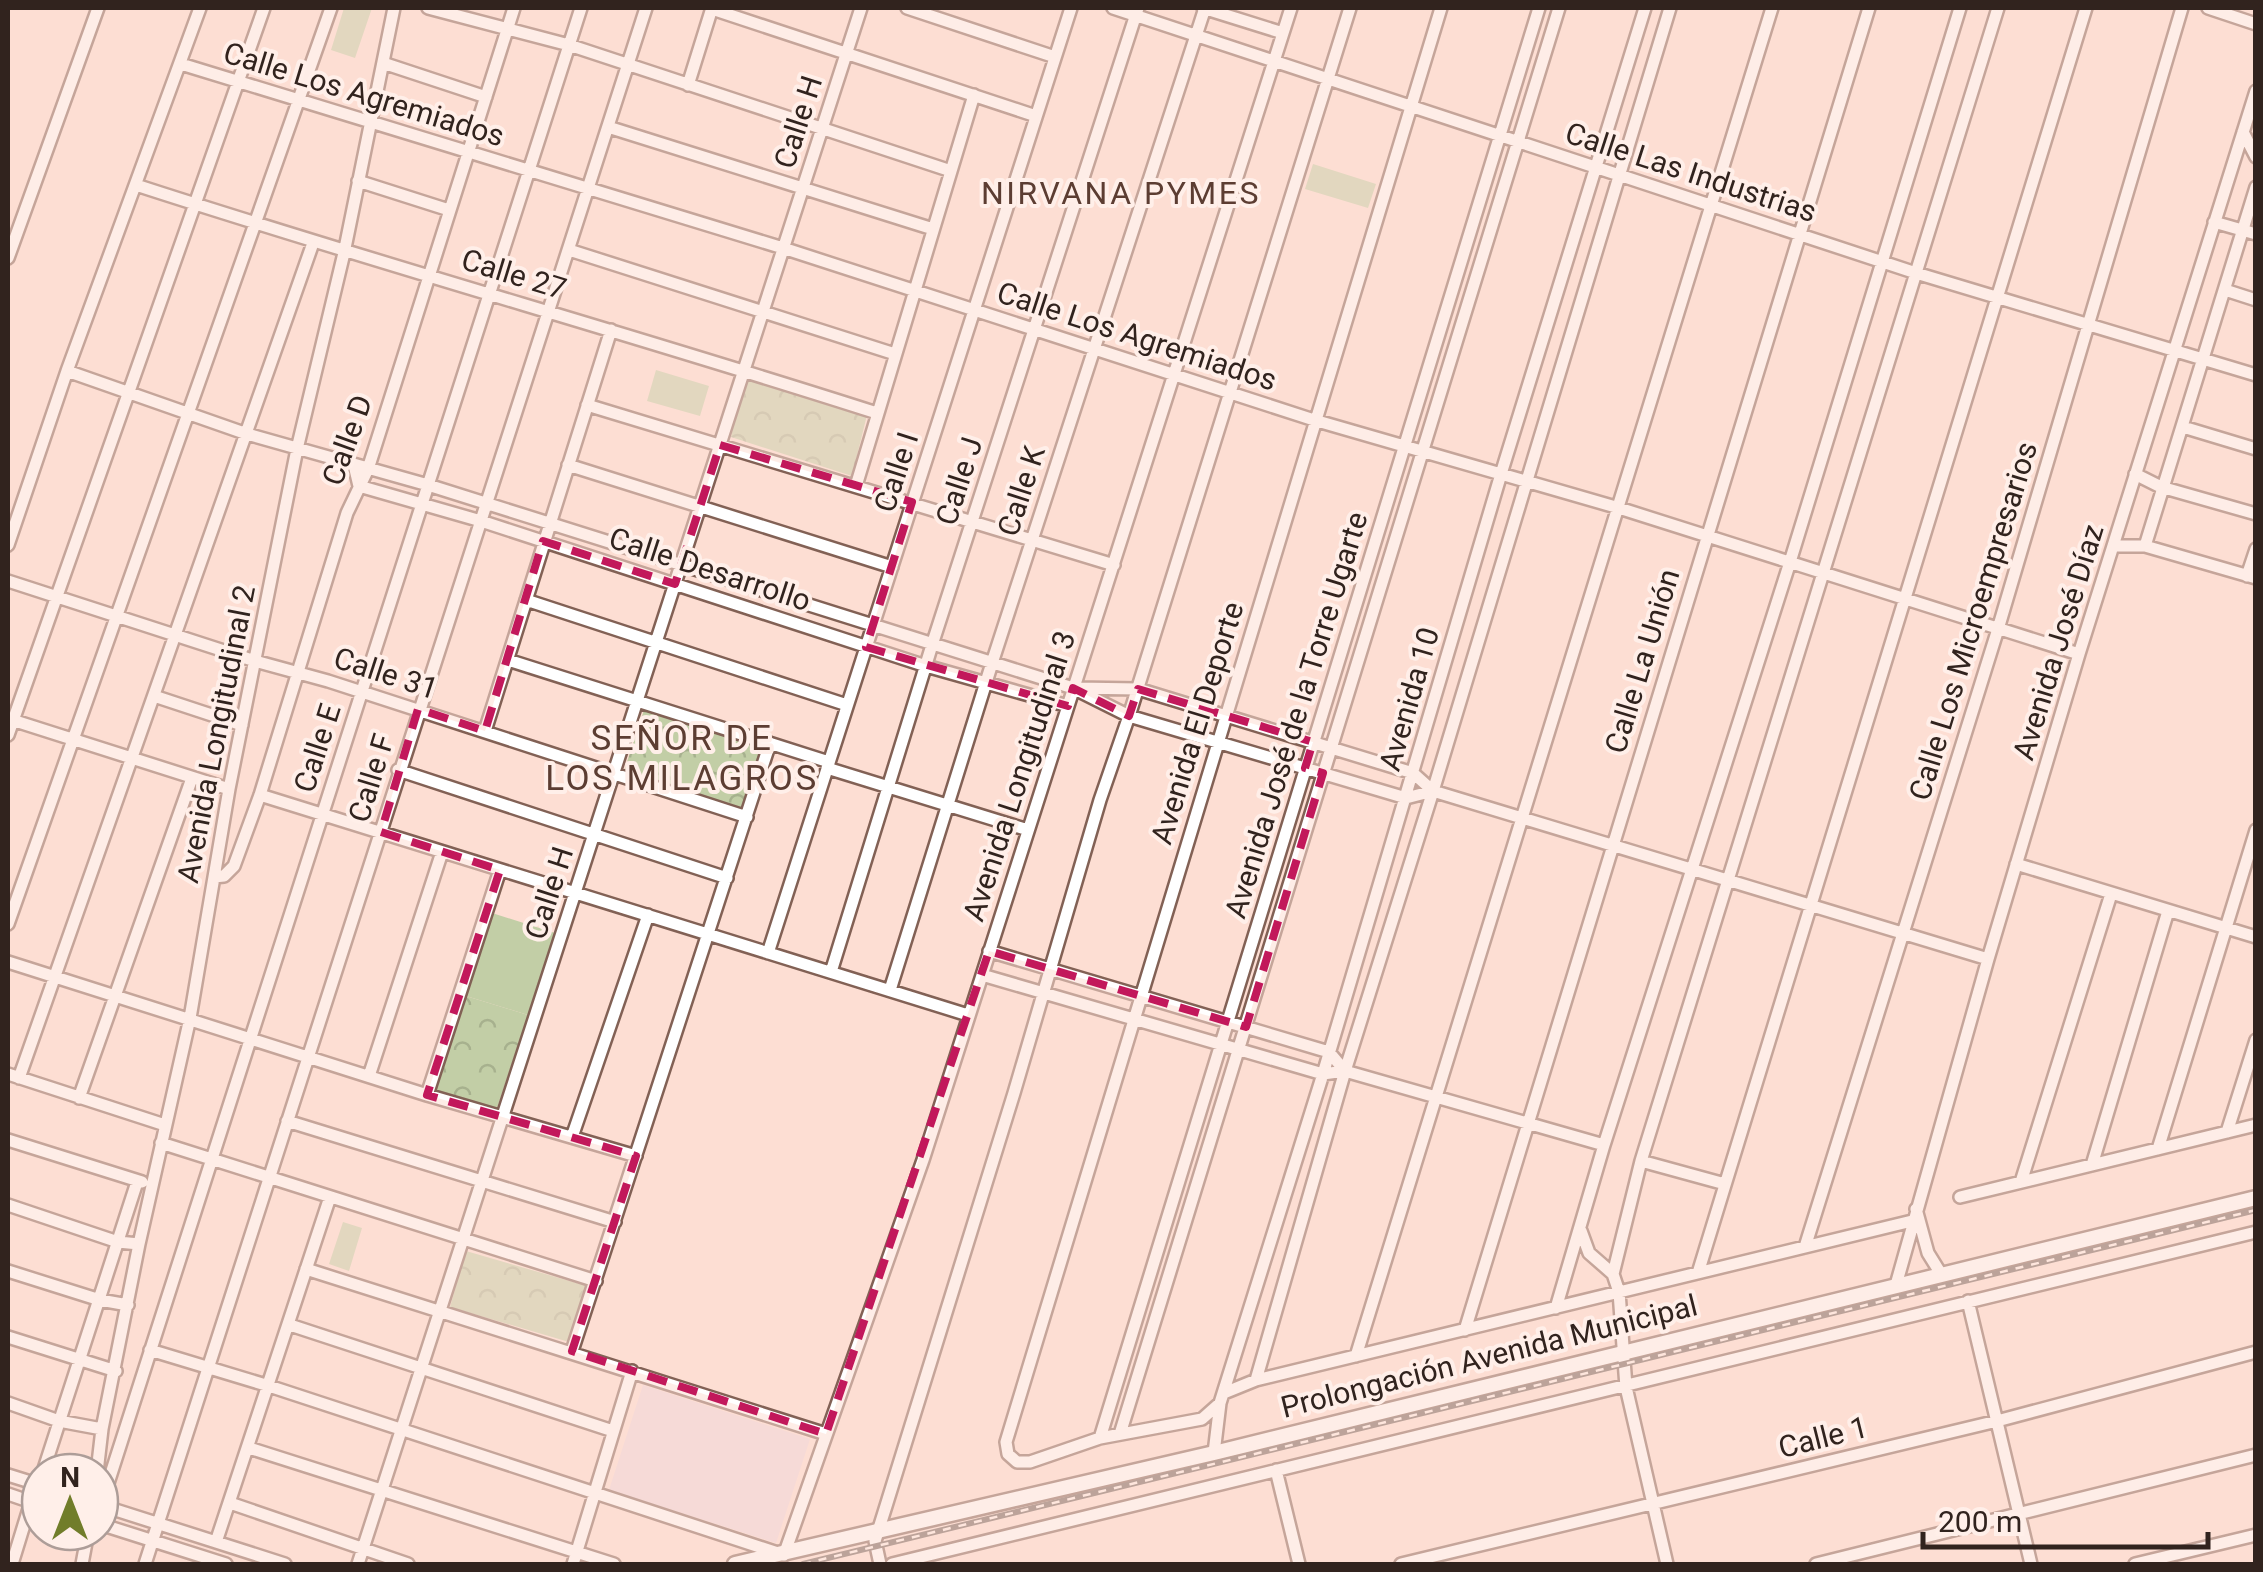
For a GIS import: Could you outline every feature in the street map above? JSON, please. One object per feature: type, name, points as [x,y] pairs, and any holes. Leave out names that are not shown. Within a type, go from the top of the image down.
[{"type":"main road","name":"Prolongación Avenida Municipal","points":[[735,1564],[1214,1453],[2256,1198]]},
{"type":"street","points":[[8,258],[98,8]]},
{"type":"street","points":[[8,545],[67,371],[200,8]]},
{"type":"street","points":[[8,735],[10,720],[57,598],[264,8]]},
{"type":"street","points":[[8,924],[331,8]]},
{"type":"street","name":"Avenida Longitudinal 2","points":[[99,1452],[138,1244],[190,1018],[228,789],[297,448],[344,253],[394,8]]},
{"type":"street","points":[[428,8],[455,11],[569,45],[950,172]]},
{"type":"street","name":"Calle D","points":[[214,878],[224,876],[234,866],[260,795],[342,530],[368,469],[514,8]]},
{"type":"street","name":"Calle E","points":[[117,1452],[581,8]]},
{"type":"street","name":"Calle F","points":[[145,1564],[646,8]]},
{"type":"street","points":[[688,85],[712,8],[1036,116]]},
{"type":"street","name":"Calle H","points":[[358,1564],[861,8]]},
{"type":"street","points":[[907,8],[1055,57]]},
{"type":"street","name":"Calle I","points":[[768,952],[1071,8]]},
{"type":"street","name":"Calle Las Industrias","points":[[1113,8],[1137,11],[1196,36],[1916,273],[2256,375]]},
{"type":"street","points":[[1204,8],[1283,33]]},
{"type":"street","name":"Calle K","points":[[890,990],[1204,8]]},
{"type":"street","name":"Avenida Longitudinal 3","points":[[784,1555],[923,1160],[1291,8]]},
{"type":"street","points":[[880,1564],[876,1541],[1100,800],[1350,8]]},
{"type":"street","name":"Avenida El Deporte","points":[[1100,1438],[1030,1462],[1017,1462],[1008,1454],[1006,1442],[1442,8]]},
{"type":"street","name":"Avenida José de la Torre Ugarte","points":[[1100,1438],[1539,8]]},
{"type":"street","name":"Avenida José de la Torre Ugarte","points":[[1120,1434],[1559,8]]},
{"type":"street","name":"Avenida 10","points":[[1214,1453],[1222,1398],[1645,8]]},
{"type":"street","name":"Avenida 10","points":[[1256,1380],[1345,1071],[1670,8]]},
{"type":"street","points":[[1356,1356],[1772,8]]},
{"type":"street","name":"Calle La Unión","points":[[1466,1330],[1868,8]]},
{"type":"street","points":[[1556,1308],[1960,8]]},
{"type":"street","points":[[1612,1274],[1641,1161],[1998,8]]},
{"type":"street","points":[[1698,1273],[2086,8]]},
{"type":"street","name":"Calle Los Microempresarios","points":[[1805,1247],[2090,326],[2182,8]]},
{"type":"street","points":[[2208,8],[2256,24]]},
{"type":"street","name":"Calle J","points":[[831,972],[1137,11]]},
{"type":"street","points":[[382,62],[486,97]]},
{"type":"street","name":"Calle Los Agremiados","points":[[180,64],[783,248],[1314,420],[1619,508],[2079,654]]},
{"type":"street","name":"Avenida José Díaz","points":[[1896,1285],[2079,654],[2256,91]]},
{"type":"street","points":[[856,486],[974,95]]},
{"type":"street","points":[[608,127],[933,229]]},
{"type":"street","points":[[2243,132],[2256,157]]},
{"type":"street","points":[[358,180],[449,210]]},
{"type":"street","name":"Calle 27","points":[[136,185],[344,253],[429,274],[877,413]]},
{"type":"street","points":[[2144,546],[2256,186]]},
{"type":"street","points":[[2214,222],[2256,234]]},
{"type":"street","points":[[165,1126],[13,1076],[54,978],[313,242]]},
{"type":"street","points":[[569,250],[895,354]]},
{"type":"street","points":[[2225,290],[2256,300]]},
{"type":"street","points":[[485,732],[611,330]]},
{"type":"street","name":"Calle Desarrollo","points":[[67,371],[246,434],[428,485],[1074,688],[1129,716],[1406,798]]},
{"type":"street","points":[[587,405],[1114,564]]},
{"type":"street","points":[[2183,427],[2256,449]]},
{"type":"street","points":[[354,465],[359,486]]},
{"type":"street","points":[[568,466],[892,567]]},
{"type":"street","points":[[2135,474],[2162,487],[2256,514]]},
{"type":"street","name":"Calle Desarrollo","points":[[359,486],[482,521],[926,666],[1068,706]]},
{"type":"street","points":[[2114,546],[2144,546],[2251,577],[2256,549]]},
{"type":"street","name":"Calle 31","points":[[8,581],[748,818]]},
{"type":"street","points":[[526,600],[848,704]]},
{"type":"street","points":[[508,660],[1028,830]]},
{"type":"street","name":"Calle Desarrollo","points":[[1074,688],[1138,688],[1413,773],[1433,791],[1988,958]]},
{"type":"street","points":[[154,696],[242,725]]},
{"type":"street","points":[[10,720],[228,789]]},
{"type":"street","points":[[572,1351],[770,743]]},
{"type":"street","points":[[398,770],[727,878]]},
{"type":"street","points":[[80,1098],[192,778]]},
{"type":"street","points":[[1406,798],[1433,791]]},
{"type":"street","points":[[260,795],[968,1015]]},
{"type":"street","points":[[2158,1149],[2256,830]]},
{"type":"street","points":[[369,1076],[442,852]]},
{"type":"street","points":[[2016,864],[2256,937]]},
{"type":"street","points":[[427,1095],[500,870]]},
{"type":"street","points":[[2021,1182],[2111,894]]},
{"type":"street","points":[[2092,1165],[2168,911]]},
{"type":"street","points":[[572,1137],[648,915]]},
{"type":"street","points":[[990,951],[1330,1052],[1345,1071]]},
{"type":"street","points":[[8,962],[113,998],[190,1018],[427,1095],[636,1156]]},
{"type":"street","points":[[982,975],[1239,1051],[1323,1074],[1345,1071],[1604,1146]]},
{"type":"street","points":[[2227,1132],[2256,1040]]},
{"type":"street","points":[[287,1121],[616,1222]]},
{"type":"street","points":[[1960,1198],[2256,1125]]},
{"type":"street","points":[[8,1140],[137,1182],[152,1182]]},
{"type":"street","points":[[161,1144],[596,1281]]},
{"type":"street","points":[[1641,1161],[1725,1184]]},
{"type":"street","points":[[49,1452],[137,1182]]},
{"type":"street","points":[[216,1542],[330,1197]]},
{"type":"street","points":[[8,1205],[118,1242],[138,1244]]},
{"type":"street","points":[[1100,1438],[1202,1419],[1222,1398],[1256,1380],[1805,1247],[1914,1215],[1940,1274]]},
{"type":"street","points":[[1580,1224],[1584,1248],[1612,1274],[1620,1292],[1626,1387],[1667,1564]]},
{"type":"street","name":"Prolongación Avenida Municipal","points":[[892,1564],[2256,1232]]},
{"type":"street","points":[[306,1269],[826,1434]]},
{"type":"street","points":[[8,1271],[128,1305]]},
{"type":"street","points":[[1968,1301],[2032,1564]]},
{"type":"street","points":[[290,1325],[613,1431]]},
{"type":"street","points":[[8,1336],[116,1371]]},
{"type":"street","points":[[150,1350],[784,1555]]},
{"type":"street","name":"Calle 1","points":[[1401,1564],[1997,1420],[2256,1352]]},
{"type":"street","points":[[573,1564],[632,1371]]},
{"type":"street","points":[[8,1404],[102,1429]]},
{"type":"street","points":[[249,1448],[614,1564]]},
{"type":"street","points":[[1816,1564],[2256,1455]]},
{"type":"street","points":[[1276,1470],[1299,1564]]},
{"type":"street","points":[[230,1503],[408,1564]]},
{"type":"street","points":[[120,1511],[285,1564]]},
{"type":"street","points":[[120,1530],[219,1563]]},
{"type":"street","points":[[2135,1564],[2256,1535]]},
{"type":"highlighted area","points":[[720,445],[912,502],[866,647],[1068,706],[1073,688],[1129,716],[1138,689],[1313,742],[1305,768],[1323,773],[1246,1027],[989,951],[826,1434],[572,1351],[636,1156],[427,1095],[500,870],[381,832],[418,709],[485,731],[543,541],[675,584]]},
{"type":"shaded area","points":[[643,1385],[810,1439],[776,1543],[609,1490]]},
{"type":"green space","points":[[344,8],[372,8],[355,58],[331,50]]},
{"type":"green space","points":[[1313,164],[1376,184],[1368,208],[1305,189]]},
{"type":"green space","points":[[656,370],[709,386],[700,416],[647,401]]},
{"type":"green space","points":[[745,377],[867,415],[852,476],[731,437]]},
{"type":"green space","points":[[644,710],[763,748],[744,812],[623,774]]},
{"type":"green space","points":[[492,913],[555,933],[528,1015],[466,996]]},
{"type":"green space","points":[[466,996],[528,1015],[497,1108],[436,1090]]},
{"type":"green space","points":[[343,1222],[362,1228],[349,1271],[329,1264]]},
{"type":"green space","points":[[466,1251],[587,1286],[569,1342],[450,1307]]},
{"type":"railway","points":[[803,1564],[2256,1210]]},
{"type":"district","name":"NIRVANA PYMES","points":[[1121,193]]},
{"type":"district","name":"SEÑOR DE LOS MILAGROS","points":[[682,758]]}]
